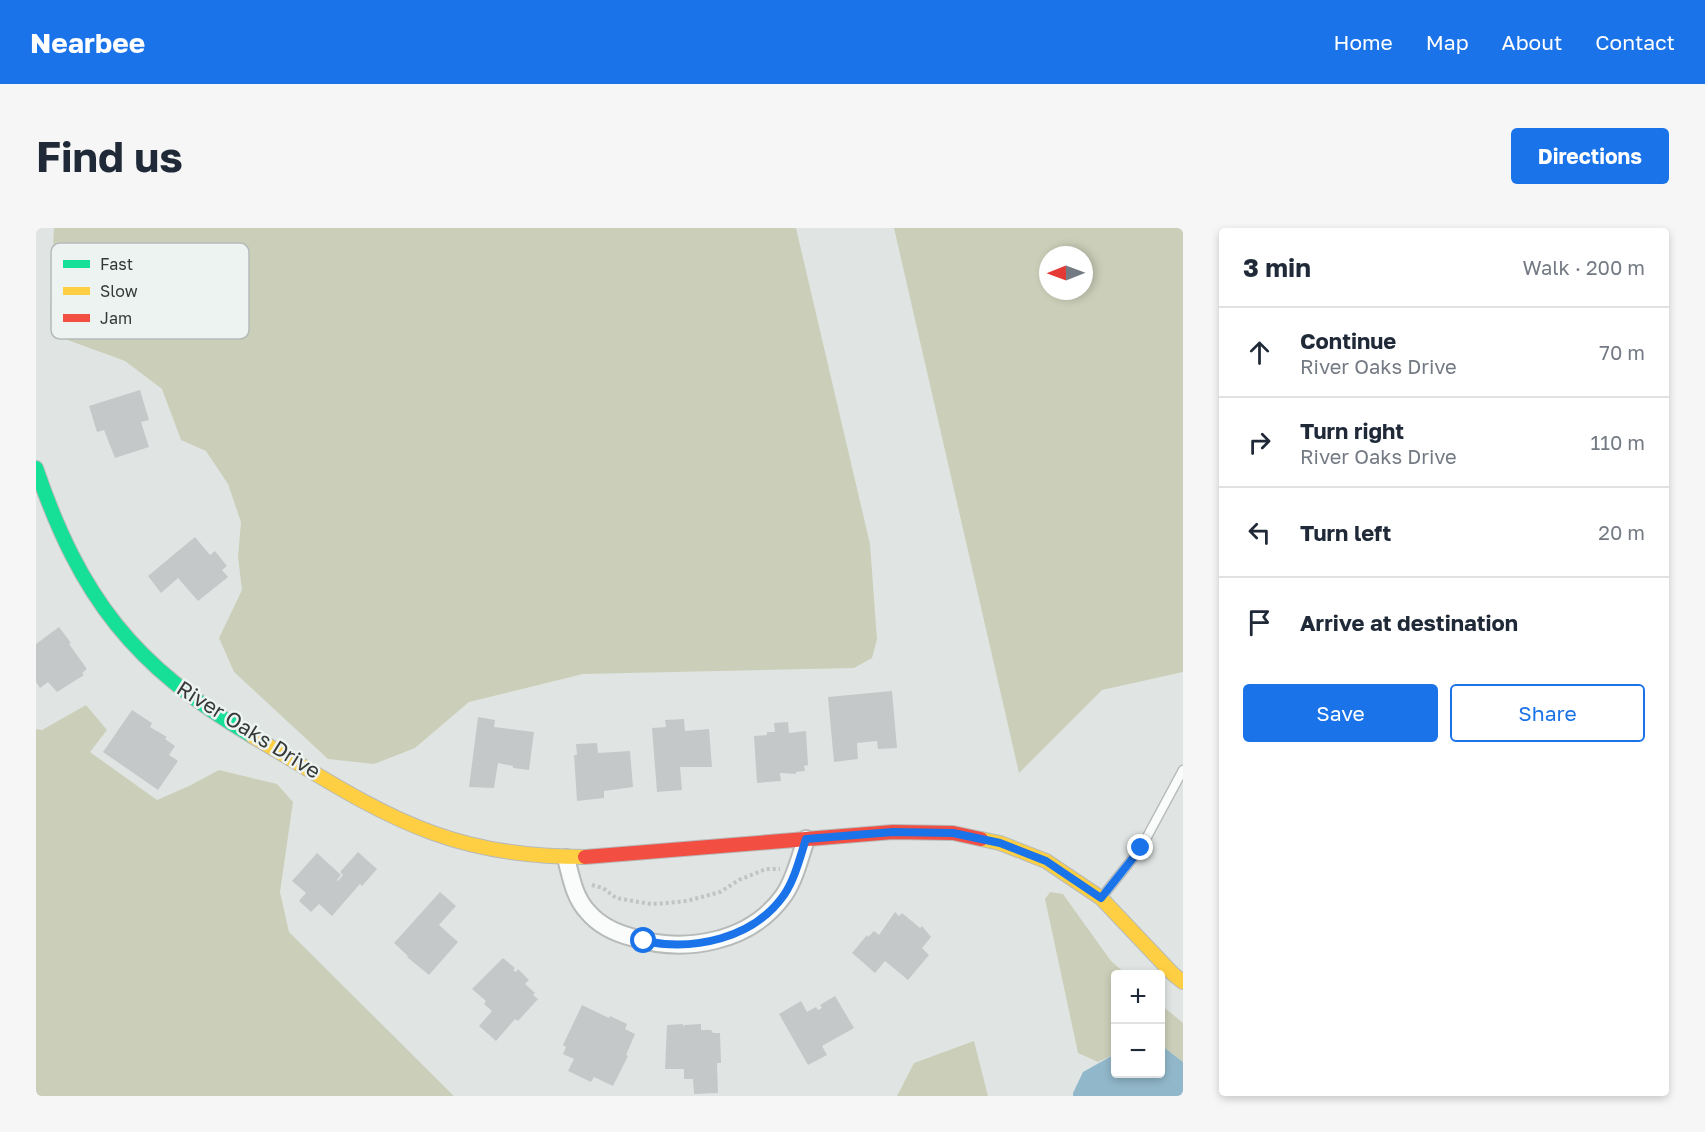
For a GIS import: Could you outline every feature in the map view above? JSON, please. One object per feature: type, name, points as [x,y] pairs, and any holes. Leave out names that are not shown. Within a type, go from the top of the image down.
[{"type":"street","name":"River Oaks Drive","points":[[36,468],[60,533],[94,597],[146,658],[192,698],[368,803],[409,823],[487,848],[566,858],[893,832],[953,833],[1000,843],[1046,861],[1101,898],[1183,982]]},
{"type":"street","points":[[566,858],[578,898],[588,913],[601,924],[621,934],[644,941],[665,946],[685,946],[709,942],[749,927],[768,913],[784,894],[796,869],[806,839]]},
{"type":"lane","points":[[1101,898],[1141,848],[1183,770]]},
{"type":"path","points":[[573,885],[592,885],[603,888],[616,898],[628,901],[651,904],[668,903],[687,901],[720,892],[739,880],[766,869],[796,869]]},
{"type":"green space","points":[[54,228],[796,228],[870,544],[877,639],[872,658],[854,668],[583,674],[469,702],[415,748],[374,764],[328,759],[234,672],[219,638],[242,590],[238,557],[241,522],[228,484],[206,451],[181,440],[162,389],[125,361],[65,339],[249,339],[249,243],[53,243]]},
{"type":"green space","points":[[894,228],[1183,228],[1183,672],[1102,690],[1019,773]]},
{"type":"green space","points":[[86,705],[107,730],[90,752],[157,800],[219,770],[277,784],[293,802],[280,892],[289,932],[454,1096],[36,1096],[36,729],[42,730]]},
{"type":"green space","points":[[1050,892],[1063,894],[1111,961],[1121,970],[1111,970],[1111,1056],[1098,1062],[1078,1053],[1045,899]]},
{"type":"green space","points":[[1165,1008],[1183,1023],[1183,1062],[1165,1048]]},
{"type":"green space","points":[[974,1041],[988,1096],[897,1096],[914,1063]]},
{"type":"water","points":[[1165,1048],[1183,1062],[1183,1096],[1073,1096],[1083,1072],[1111,1056],[1111,1078],[1165,1078]]},
{"type":"building","points":[[140,390],[149,420],[141,422],[149,447],[115,458],[104,430],[97,432],[89,406]]},
{"type":"building","points":[[195,537],[210,555],[215,551],[227,566],[222,570],[228,577],[198,601],[178,578],[161,593],[148,576]]},
{"type":"building","points":[[59,627],[87,669],[82,673],[84,675],[57,692],[48,682],[40,688],[36,682],[36,644]]},
{"type":"building","points":[[892,691],[897,748],[878,749],[877,741],[857,743],[858,759],[834,762],[828,697]]},
{"type":"building","points":[[132,710],[152,723],[150,727],[167,737],[165,739],[175,746],[169,755],[178,761],[158,790],[103,752]]},
{"type":"building","points":[[478,717],[495,720],[494,727],[534,732],[529,770],[498,763],[494,788],[469,787]]},
{"type":"building","points":[[684,719],[685,731],[709,729],[712,767],[680,767],[682,790],[657,792],[652,728],[666,727],[665,720]]},
{"type":"building","points":[[788,722],[789,733],[806,731],[808,765],[804,766],[805,771],[796,772],[796,774],[780,773],[781,781],[757,783],[754,736],[775,732],[774,723]]},
{"type":"building","points":[[597,743],[598,753],[630,751],[633,787],[604,791],[604,798],[577,801],[574,755],[577,755],[576,744]]},
{"type":"building","points":[[358,852],[377,869],[362,886],[360,884],[332,916],[319,904],[311,912],[299,901],[306,893],[292,881],[317,853],[341,875],[338,881],[343,875],[340,872]]},
{"type":"building","points":[[440,892],[456,906],[439,925],[458,942],[429,975],[394,943]]},
{"type":"building","points":[[895,912],[899,916],[902,913],[920,928],[922,926],[931,937],[922,948],[929,955],[908,980],[885,961],[875,973],[852,953],[867,935],[868,937],[874,931],[879,935]]},
{"type":"building","points":[[503,958],[515,968],[513,970],[516,972],[518,969],[529,980],[525,984],[538,999],[518,1021],[515,1019],[496,1041],[479,1026],[492,1011],[484,1004],[486,1001],[472,989]]},
{"type":"building","points":[[835,996],[854,1028],[822,1046],[827,1055],[808,1065],[779,1014],[801,1001],[807,1012],[816,1007],[818,1010],[822,1008],[820,1005]]},
{"type":"building","points":[[582,1005],[627,1024],[625,1029],[635,1034],[626,1055],[628,1056],[613,1086],[594,1077],[591,1082],[568,1071],[574,1059],[563,1054],[566,1047],[563,1045]]},
{"type":"building","points":[[683,1024],[683,1028],[684,1025],[701,1024],[701,1030],[720,1033],[721,1063],[717,1063],[718,1093],[694,1094],[693,1079],[684,1079],[684,1069],[665,1069],[667,1025]]},
{"type":"traffic: fast","points":[[36,468],[53,514],[72,555],[116,624],[143,655],[175,683],[211,710],[252,736]]},
{"type":"traffic: slow","points":[[252,736],[363,801],[433,833],[489,849],[547,856],[585,857]]},
{"type":"traffic: slow","points":[[981,839],[1000,843],[1046,861],[1101,898],[1183,982]]},
{"type":"traffic: jam","points":[[585,857],[893,832],[953,833],[981,839]]},
{"type":"route","points":[[644,941],[665,946],[685,946],[709,942],[749,927],[768,913],[784,894],[806,839],[893,832],[953,833],[1000,843],[1046,861],[1101,898],[1141,848]]}]
